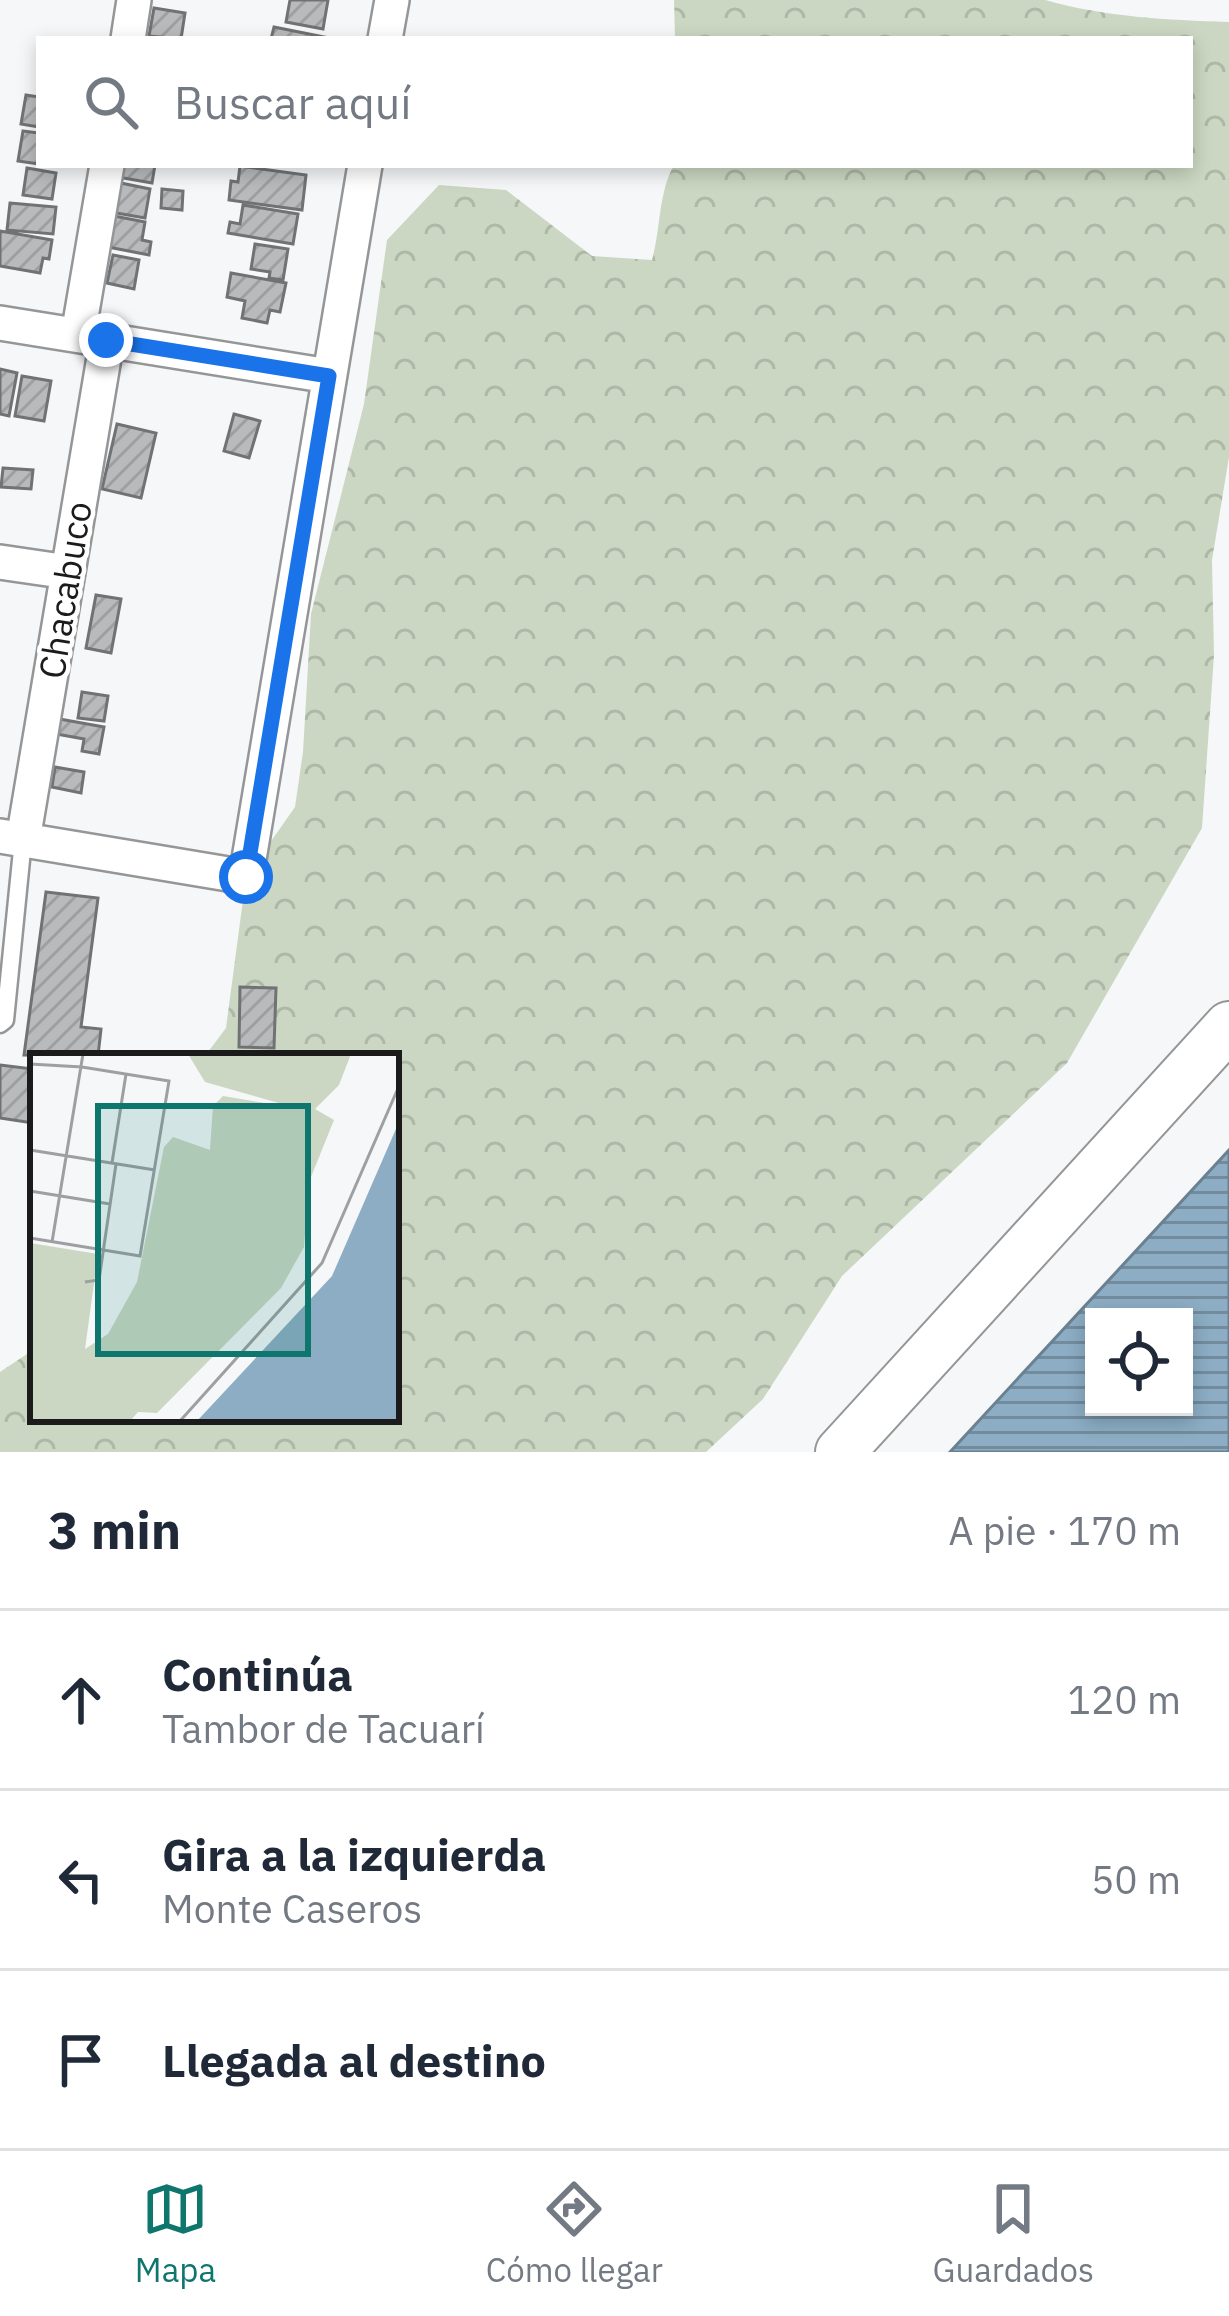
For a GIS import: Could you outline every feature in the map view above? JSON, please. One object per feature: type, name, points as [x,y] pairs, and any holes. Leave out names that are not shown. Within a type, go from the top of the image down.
[{"type":"main road","points":[[840,1452],[1229,1026]]},
{"type":"street","points":[[128,36],[134,0]]},
{"type":"street","points":[[386,36],[392,0]]},
{"type":"street","name":"Chacabuco","points":[[12,838],[68,572],[107,168]]},
{"type":"street","points":[[12,838],[246,877],[364,168]]},
{"type":"street","points":[[0,323],[329,376]]},
{"type":"street","points":[[0,562],[68,572]]},
{"type":"lane","points":[[0,1024],[5,1020],[12,838]]},
{"type":"green space","points":[[674,0],[1045,0],[1113,14],[1229,22],[1229,457],[1212,560],[1214,655],[1202,828],[1067,1063],[842,1276],[763,1399],[706,1452],[0,1452],[0,1372],[30,1352],[30,1422],[399,1422],[399,1053],[207,1053],[226,1028],[246,877],[295,807],[311,614],[364,404],[387,240],[439,185],[506,190],[592,256],[652,260],[673,168],[1193,168],[1193,36],[675,36]]},
{"type":"water","points":[[1229,1150],[1229,1452],[950,1452]]},
{"type":"building","points":[[290,0],[328,0],[323,29],[286,22]]},
{"type":"building","points":[[154,8],[185,13],[181,36],[149,36]]},
{"type":"building","points":[[274,27],[319,36],[272,36]]},
{"type":"building","points":[[26,95],[36,97],[36,126],[21,124]]},
{"type":"building","points":[[23,131],[36,133],[36,164],[18,161]]},
{"type":"building","points":[[27,168],[56,173],[52,199],[23,195]]},
{"type":"building","points":[[120,168],[154,168],[152,183],[118,177]]},
{"type":"building","points":[[240,168],[306,175],[302,210],[229,200],[231,181],[238,182]]},
{"type":"building","points":[[111,181],[150,189],[145,218],[105,211]]},
{"type":"building","points":[[162,189],[183,191],[182,210],[161,208]]},
{"type":"building","points":[[10,203],[56,207],[53,234],[7,230]]},
{"type":"building","points":[[243,205],[298,214],[293,244],[228,233],[230,222],[240,224]]},
{"type":"building","points":[[109,215],[145,222],[142,240],[151,242],[149,255],[103,246]]},
{"type":"building","points":[[0,231],[52,240],[49,259],[43,258],[40,273],[0,266]]},
{"type":"building","points":[[255,244],[288,249],[283,280],[251,269]]},
{"type":"building","points":[[113,255],[139,260],[134,289],[107,283]]},
{"type":"building","points":[[231,273],[286,283],[280,312],[270,310],[267,323],[242,318],[245,301],[227,297]]},
{"type":"building","points":[[0,369],[17,373],[9,416],[0,414]]},
{"type":"building","points":[[22,376],[51,381],[44,421],[15,416]]},
{"type":"building","points":[[234,414],[260,421],[249,458],[224,451]]},
{"type":"building","points":[[117,424],[156,433],[141,498],[102,489]]},
{"type":"building","points":[[3,468],[33,470],[31,489],[1,487]]},
{"type":"building","points":[[96,595],[121,599],[111,653],[86,648]]},
{"type":"building","points":[[82,692],[108,696],[104,721],[78,718]]},
{"type":"building","points":[[54,718],[104,727],[99,754],[82,751],[84,739],[51,733]]},
{"type":"building","points":[[55,767],[84,772],[81,793],[52,787]]},
{"type":"building","points":[[46,892],[98,898],[81,1027],[101,1029],[98,1053],[24,1055]]},
{"type":"building","points":[[240,987],[276,988],[274,1048],[239,1047]]},
{"type":"building","points":[[0,1065],[30,1069],[30,1123],[0,1118]]},
{"type":"route","points":[[106,340],[329,376],[246,877]]}]
